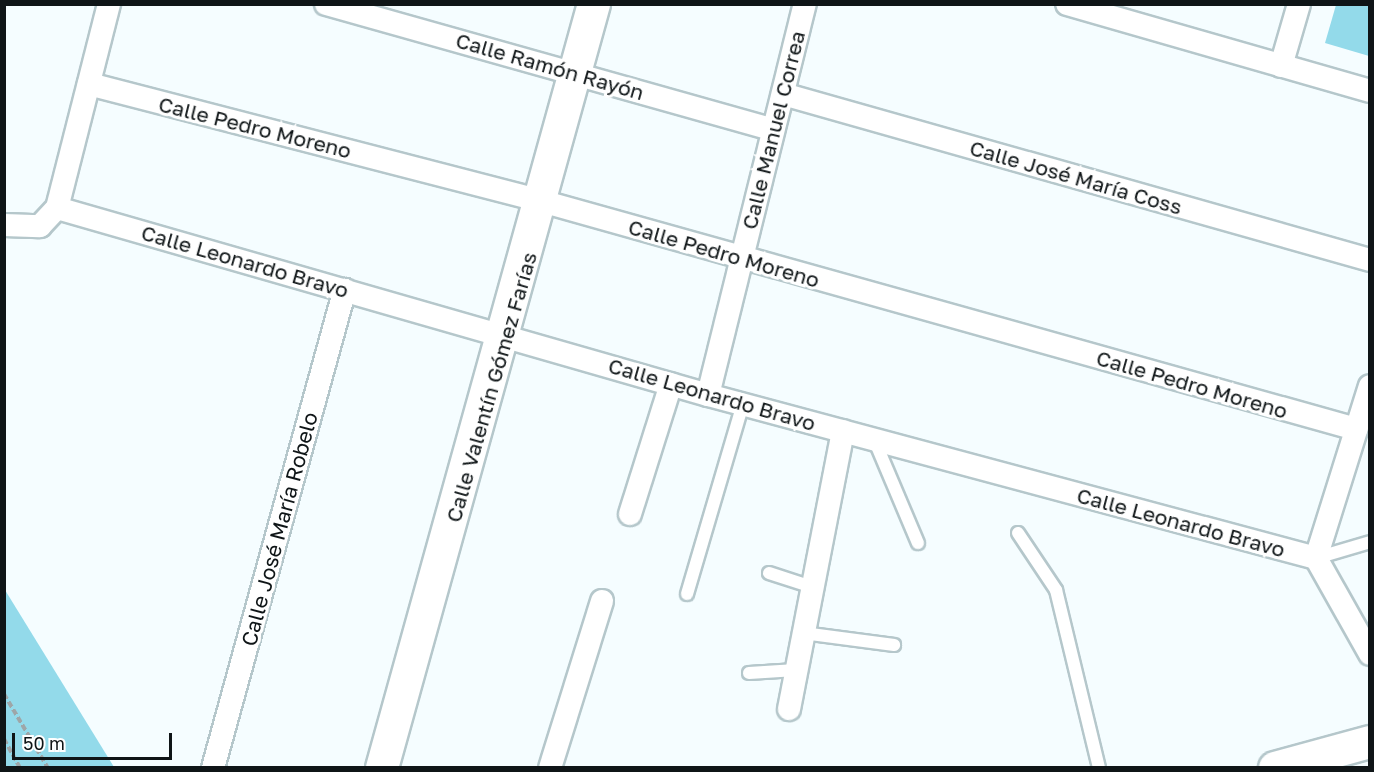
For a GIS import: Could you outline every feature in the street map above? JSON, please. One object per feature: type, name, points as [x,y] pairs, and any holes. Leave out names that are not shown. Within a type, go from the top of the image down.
[{"type":"main road","name":"Calle Valentín Gómez Farías","points":[[382,768],[507,334],[594,4]]},
{"type":"main road","points":[[1275,768],[1370,742]]},
{"type":"street","points":[[4,225],[40,226],[57,208],[109,4]]},
{"type":"street","name":"Calle Ramón Rayón","points":[[326,4],[773,130]]},
{"type":"street","name":"Calle Manuel Correa","points":[[708,395],[805,4]]},
{"type":"street","points":[[1067,4],[1370,92]]},
{"type":"street","points":[[1281,66],[1299,4]]},
{"type":"street","name":"Calle Pedro Moreno","points":[[89,84],[543,201],[1356,429]]},
{"type":"street","name":"Calle José María Coss","points":[[783,94],[1370,260]]},
{"type":"street","name":"Calle Leonardo Bravo","points":[[57,208],[507,334],[708,395],[1316,558]]},
{"type":"street","name":"Calle José María Robelo","points":[[213,768],[345,290]]},
{"type":"street","points":[[630,514],[671,384]]},
{"type":"street","points":[[1370,386],[1316,558],[1370,654]]},
{"type":"street","points":[[789,709],[843,431]]},
{"type":"street","points":[[550,768],[602,601]]},
{"type":"lane","points":[[687,594],[743,404]]},
{"type":"lane","points":[[874,439],[918,543]]},
{"type":"lane","points":[[1018,533],[1056,590],[1099,768]]},
{"type":"lane","points":[[1316,558],[1370,542]]},
{"type":"lane","points":[[769,573],[812,587]]},
{"type":"lane","points":[[803,633],[894,645]]},
{"type":"lane","points":[[749,673],[796,670]]},
{"type":"path","points":[[4,693],[48,768]]},
{"type":"path","points":[[4,739],[20,768]]},
{"type":"shaded area","points":[[1336,5],[1369,5],[1369,56],[1325,43]]},
{"type":"shaded area","points":[[5,590],[114,767],[5,767]]}]
